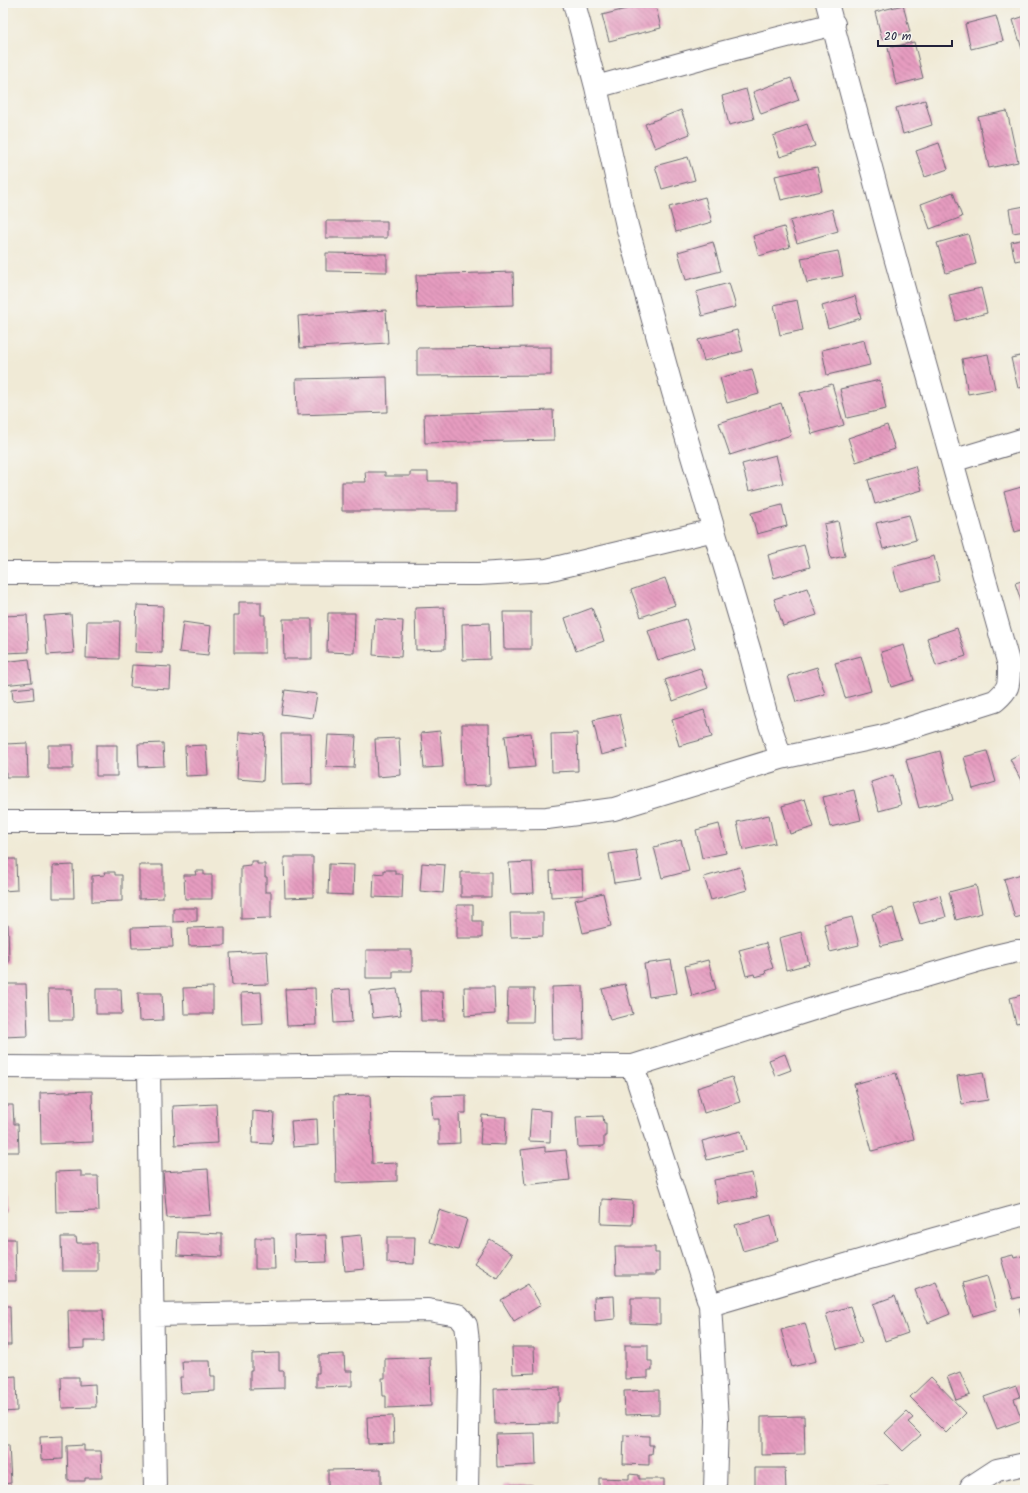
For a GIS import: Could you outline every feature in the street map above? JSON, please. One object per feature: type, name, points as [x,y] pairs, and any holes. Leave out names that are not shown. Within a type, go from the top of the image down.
[{"type":"street","points":[[574,3],[596,87],[627,226],[673,392],[750,652],[766,713],[781,758]]},
{"type":"street","points":[[3,822],[547,818],[614,809],[781,758],[884,736],[995,701],[1006,691],[1009,680],[1009,665],[895,257],[834,24],[827,3]]},
{"type":"street","points":[[596,87],[834,24]]},
{"type":"street","points":[[952,461],[1025,440]]},
{"type":"street","points":[[3,573],[479,574],[547,570],[714,530]]},
{"type":"street","points":[[3,1067],[149,1068],[392,1065],[633,1066],[826,1005],[987,958],[1017,951],[1025,951]]},
{"type":"street","points":[[633,1066],[710,1305],[717,1420],[715,1490]]},
{"type":"street","points":[[149,1068],[155,1490]]},
{"type":"street","points":[[710,1305],[934,1239],[1025,1214]]},
{"type":"street","points":[[153,1315],[428,1310],[458,1315],[466,1325],[468,1341],[469,1377],[467,1490]]},
{"type":"street","points":[[970,1490],[971,1487],[996,1470],[1025,1464]]},
{"type":"building","points":[[655,3],[661,28],[609,41],[602,15]]},
{"type":"building","points":[[903,5],[910,32],[882,39],[875,12]]},
{"type":"building","points":[[996,16],[1003,41],[971,49],[965,24]]},
{"type":"building","points":[[1025,16],[1025,48],[1022,49],[1013,20]]},
{"type":"building","points":[[914,42],[923,78],[896,85],[888,48]]},
{"type":"building","points":[[791,78],[799,100],[761,114],[753,92]]},
{"type":"building","points":[[746,89],[754,119],[729,125],[722,96]]},
{"type":"building","points":[[925,100],[932,125],[903,134],[896,108]]},
{"type":"building","points":[[681,110],[690,134],[655,148],[645,124]]},
{"type":"building","points":[[1007,111],[1018,162],[989,168],[978,117]]},
{"type":"building","points":[[807,124],[815,146],[780,157],[773,136]]},
{"type":"building","points":[[939,143],[948,169],[925,177],[916,151]]},
{"type":"building","points":[[688,157],[695,180],[662,189],[655,166]]},
{"type":"building","points":[[817,167],[822,191],[781,200],[775,176]]},
{"type":"building","points":[[953,192],[962,217],[930,229],[921,204]]},
{"type":"building","points":[[705,197],[712,222],[676,232],[669,207]]},
{"type":"building","points":[[1025,206],[1025,231],[1013,233],[1009,209]]},
{"type":"building","points":[[832,209],[838,231],[797,243],[790,221]]},
{"type":"building","points":[[326,221],[387,221],[387,238],[326,238]]},
{"type":"building","points":[[784,227],[790,247],[759,256],[753,236]]},
{"type":"building","points":[[968,234],[976,264],[946,273],[937,243]]},
{"type":"building","points":[[1025,239],[1025,259],[1015,261],[1011,242]]},
{"type":"building","points":[[713,242],[721,271],[686,280],[678,252]]},
{"type":"building","points":[[838,251],[843,276],[807,283],[801,258]]},
{"type":"building","points":[[326,253],[387,254],[387,272],[326,271]]},
{"type":"building","points":[[513,272],[514,305],[417,308],[416,275]]},
{"type":"building","points":[[729,283],[736,307],[702,316],[696,292]]},
{"type":"building","points":[[981,288],[987,313],[956,321],[949,295]]},
{"type":"building","points":[[855,296],[861,318],[828,328],[822,306]]},
{"type":"building","points":[[797,300],[803,330],[780,335],[774,305]]},
{"type":"building","points":[[386,310],[388,343],[300,348],[298,316]]},
{"type":"building","points":[[737,330],[743,351],[704,361],[698,340]]},
{"type":"building","points":[[864,340],[870,365],[827,375],[822,350]]},
{"type":"building","points":[[551,347],[551,375],[417,376],[417,348]]},
{"type":"building","points":[[988,354],[995,389],[968,394],[962,359]]},
{"type":"building","points":[[1025,355],[1025,387],[1018,388],[1011,358]]},
{"type":"building","points":[[752,369],[759,394],[727,403],[720,378]]},
{"type":"building","points":[[387,377],[388,412],[297,415],[296,379]]},
{"type":"building","points":[[880,380],[886,409],[847,418],[840,389]]},
{"type":"building","points":[[832,384],[844,425],[812,434],[800,393]]},
{"type":"building","points":[[781,403],[791,435],[730,455],[719,423]]},
{"type":"building","points":[[553,410],[554,440],[425,443],[424,414]]},
{"type":"building","points":[[887,425],[895,449],[856,462],[848,438]]},
{"type":"building","points":[[776,455],[783,483],[749,491],[742,464]]},
{"type":"building","points":[[915,466],[922,490],[875,504],[868,480]]},
{"type":"building","points":[[365,472],[385,472],[385,476],[410,476],[410,472],[428,472],[428,481],[457,481],[457,511],[342,511],[342,482],[366,482]]},
{"type":"building","points":[[1025,486],[1025,529],[1015,532],[1004,492]]},
{"type":"building","points":[[782,505],[787,526],[757,534],[751,513]]},
{"type":"building","points":[[909,515],[916,540],[883,549],[876,523]]},
{"type":"building","points":[[838,521],[845,556],[831,559],[824,524]]},
{"type":"building","points":[[804,545],[810,567],[774,578],[768,555]]},
{"type":"building","points":[[934,556],[940,581],[899,591],[893,567]]},
{"type":"building","points":[[665,578],[675,605],[641,617],[631,590]]},
{"type":"building","points":[[1025,580],[1025,612],[1015,583]]},
{"type":"building","points":[[807,588],[817,615],[783,626],[774,599]]},
{"type":"building","points":[[239,602],[261,602],[261,615],[265,615],[265,653],[234,653],[234,615],[239,615]]},
{"type":"building","points":[[137,605],[163,606],[162,653],[135,652]]},
{"type":"building","points":[[444,607],[445,649],[416,650],[415,608]]},
{"type":"building","points":[[592,608],[604,641],[576,651],[565,618]]},
{"type":"building","points":[[503,612],[531,612],[531,649],[504,649]]},
{"type":"building","points":[[328,613],[355,613],[354,653],[327,652]]},
{"type":"building","points":[[71,614],[74,653],[47,655],[44,616]]},
{"type":"building","points":[[27,615],[29,652],[4,653],[3,616]]},
{"type":"building","points":[[283,619],[312,619],[312,659],[284,659]]},
{"type":"building","points":[[375,619],[403,621],[401,657],[373,655]]},
{"type":"building","points":[[686,619],[695,648],[658,660],[648,631]]},
{"type":"building","points":[[87,621],[120,621],[119,659],[86,658]]},
{"type":"building","points":[[183,622],[211,626],[208,655],[179,652]]},
{"type":"building","points":[[489,623],[490,659],[463,660],[462,624]]},
{"type":"building","points":[[957,628],[966,656],[936,666],[927,638]]},
{"type":"building","points":[[904,645],[914,680],[891,687],[881,652]]},
{"type":"building","points":[[861,656],[871,691],[845,698],[835,663]]},
{"type":"building","points":[[29,659],[32,682],[3,685],[3,662]]},
{"type":"building","points":[[132,665],[171,667],[170,689],[130,687]]},
{"type":"building","points":[[817,667],[825,694],[796,702],[788,676]]},
{"type":"building","points":[[700,668],[708,688],[673,701],[665,680]]},
{"type":"building","points":[[33,687],[34,699],[13,701],[12,689]]},
{"type":"building","points":[[285,690],[317,694],[313,718],[281,714]]},
{"type":"building","points":[[704,710],[712,737],[679,746],[672,720]]},
{"type":"building","points":[[620,714],[628,748],[601,755],[593,720]]},
{"type":"building","points":[[462,724],[489,724],[490,785],[463,786]]},
{"type":"building","points":[[440,731],[443,767],[424,768],[421,733]]},
{"type":"building","points":[[239,732],[265,734],[263,781],[237,779]]},
{"type":"building","points":[[531,733],[535,767],[509,769],[505,736]]},
{"type":"building","points":[[577,733],[578,771],[552,772],[551,734]]},
{"type":"building","points":[[281,734],[311,734],[312,784],[282,785]]},
{"type":"building","points":[[328,735],[356,736],[354,768],[326,767]]},
{"type":"building","points":[[399,738],[401,775],[377,777],[375,739]]},
{"type":"building","points":[[27,743],[28,777],[6,777],[5,744]]},
{"type":"building","points":[[163,743],[164,766],[139,767],[138,744]]},
{"type":"building","points":[[48,745],[73,745],[73,769],[48,769]]},
{"type":"building","points":[[96,745],[117,745],[117,776],[96,776]]},
{"type":"building","points":[[206,745],[208,775],[186,776],[185,746]]},
{"type":"building","points":[[940,751],[953,800],[919,808],[906,760]]},
{"type":"building","points":[[987,751],[996,782],[973,789],[964,757]]},
{"type":"building","points":[[1025,751],[1025,788],[1010,759]]},
{"type":"building","points":[[893,775],[901,805],[879,811],[871,782]]},
{"type":"building","points":[[854,790],[861,820],[830,827],[823,797]]},
{"type":"building","points":[[805,799],[814,827],[790,834],[782,806]]},
{"type":"building","points":[[769,815],[775,843],[743,850],[737,822]]},
{"type":"building","points":[[719,824],[726,853],[702,858],[696,830]]},
{"type":"building","points":[[681,840],[689,871],[662,878],[654,847]]},
{"type":"building","points":[[636,850],[641,879],[614,883],[609,854]]},
{"type":"building","points":[[284,857],[313,857],[313,897],[285,898]]},
{"type":"building","points":[[3,859],[16,859],[17,890],[3,891]]},
{"type":"building","points":[[251,861],[257,861],[257,864],[265,864],[265,877],[267,877],[267,883],[265,883],[265,892],[271,892],[271,918],[241,919],[241,866],[251,865]]},
{"type":"building","points":[[532,862],[534,893],[511,894],[509,863]]},
{"type":"building","points":[[422,863],[445,865],[443,893],[420,891]]},
{"type":"building","points":[[329,864],[354,865],[353,895],[328,894]]},
{"type":"building","points":[[73,865],[74,898],[53,898],[53,866]]},
{"type":"building","points":[[139,865],[163,865],[163,898],[139,899]]},
{"type":"building","points":[[740,867],[747,890],[711,900],[704,877]]},
{"type":"building","points":[[582,869],[583,895],[551,897],[550,871]]},
{"type":"building","points":[[384,870],[395,870],[395,874],[403,874],[402,898],[373,897],[374,873],[384,874]]},
{"type":"building","points":[[195,871],[204,871],[204,875],[212,875],[212,899],[185,899],[184,875],[196,875]]},
{"type":"building","points":[[104,872],[115,872],[115,875],[122,875],[122,901],[92,902],[92,876],[105,875]]},
{"type":"building","points":[[461,872],[491,872],[491,897],[461,897]]},
{"type":"building","points":[[1025,873],[1025,915],[1015,918],[1004,879]]},
{"type":"building","points":[[976,885],[982,913],[956,920],[949,892]]},
{"type":"building","points":[[603,893],[611,926],[583,933],[575,900]]},
{"type":"building","points":[[940,895],[946,917],[920,924],[913,903]]},
{"type":"building","points":[[457,905],[473,905],[473,921],[482,921],[482,938],[457,938]]},
{"type":"building","points":[[173,908],[197,908],[197,921],[173,922]]},
{"type":"building","points":[[893,908],[902,941],[881,946],[872,914]]},
{"type":"building","points":[[510,913],[543,913],[543,936],[511,937]]},
{"type":"building","points":[[852,917],[859,945],[830,952],[824,924]]},
{"type":"building","points":[[3,925],[8,925],[9,962],[3,963]]},
{"type":"building","points":[[172,927],[173,947],[132,948],[131,928]]},
{"type":"building","points":[[225,927],[225,945],[189,946],[188,928]]},
{"type":"building","points":[[801,932],[809,964],[786,970],[779,938]]},
{"type":"building","points":[[766,943],[773,968],[765,971],[766,974],[755,977],[754,974],[746,976],[739,950]]},
{"type":"building","points":[[366,950],[412,950],[412,971],[393,971],[393,978],[366,978]]},
{"type":"building","points":[[267,951],[269,984],[232,985],[230,953]]},
{"type":"building","points":[[671,960],[677,993],[649,997],[644,964]]},
{"type":"building","points":[[708,960],[716,989],[692,996],[685,966]]},
{"type":"building","points":[[3,984],[26,984],[28,1036],[3,1037]]},
{"type":"building","points":[[625,984],[633,1014],[610,1020],[602,989]]},
{"type":"building","points":[[583,986],[584,1039],[553,1040],[552,987]]},
{"type":"building","points":[[213,987],[213,1014],[184,1014],[183,988]]},
{"type":"building","points":[[464,987],[494,987],[495,1014],[465,1016]]},
{"type":"building","points":[[315,988],[316,1025],[287,1026],[285,989]]},
{"type":"building","points":[[48,989],[72,989],[73,1020],[49,1020]]},
{"type":"building","points":[[96,989],[121,989],[122,1014],[96,1014]]},
{"type":"building","points":[[350,989],[352,1022],[334,1023],[332,990]]},
{"type":"building","points":[[397,989],[401,1015],[373,1018],[370,992]]},
{"type":"building","points":[[508,989],[534,989],[533,1022],[507,1022]]},
{"type":"building","points":[[420,991],[443,991],[444,1021],[421,1021]]},
{"type":"building","points":[[261,992],[263,1023],[242,1024],[241,993]]},
{"type":"building","points":[[138,993],[162,993],[163,1020],[139,1021]]},
{"type":"building","points":[[1025,994],[1025,1022],[1016,1024],[1010,998]]},
{"type":"building","points":[[785,1054],[791,1070],[775,1076],[769,1060]]},
{"type":"building","points":[[983,1072],[988,1100],[962,1104],[957,1076]]},
{"type":"building","points":[[896,1073],[914,1139],[872,1151],[854,1084]]},
{"type":"building","points":[[732,1077],[740,1102],[704,1113],[697,1088]]},
{"type":"building","points":[[92,1091],[93,1142],[41,1144],[40,1093]]},
{"type":"building","points":[[370,1095],[372,1164],[397,1163],[397,1181],[336,1183],[334,1096]]},
{"type":"building","points":[[466,1095],[466,1113],[459,1113],[460,1143],[439,1144],[439,1119],[433,1119],[431,1096]]},
{"type":"building","points":[[216,1104],[218,1143],[175,1145],[173,1106]]},
{"type":"building","points":[[3,1105],[13,1105],[14,1124],[18,1124],[19,1152],[3,1152]]},
{"type":"building","points":[[531,1109],[551,1111],[550,1142],[529,1141]]},
{"type":"building","points":[[253,1111],[274,1113],[272,1144],[252,1143]]},
{"type":"building","points":[[482,1115],[506,1117],[505,1145],[480,1144]]},
{"type":"building","points":[[603,1116],[604,1123],[606,1123],[604,1146],[578,1147],[576,1117]]},
{"type":"building","points":[[317,1119],[318,1145],[293,1147],[291,1121]]},
{"type":"building","points":[[741,1131],[746,1150],[707,1160],[702,1141]]},
{"type":"building","points":[[545,1147],[545,1152],[566,1150],[570,1180],[525,1185],[521,1150]]},
{"type":"building","points":[[208,1169],[211,1215],[167,1218],[163,1172]]},
{"type":"building","points":[[3,1171],[5,1171],[6,1212],[3,1212]]},
{"type":"building","points":[[81,1171],[81,1176],[98,1176],[99,1211],[56,1212],[55,1172]]},
{"type":"building","points":[[752,1173],[757,1197],[718,1204],[714,1180]]},
{"type":"building","points":[[602,1199],[633,1201],[632,1225],[601,1224]]},
{"type":"building","points":[[439,1210],[467,1219],[458,1250],[430,1242]]},
{"type":"building","points":[[771,1215],[778,1241],[743,1251],[735,1225]]},
{"type":"building","points":[[3,1232],[5,1232],[5,1239],[15,1239],[16,1281],[3,1281]]},
{"type":"building","points":[[178,1232],[222,1234],[222,1257],[177,1255]]},
{"type":"building","points":[[326,1235],[327,1262],[295,1263],[294,1236]]},
{"type":"building","points":[[361,1235],[364,1269],[345,1271],[342,1237]]},
{"type":"building","points":[[61,1237],[76,1237],[77,1243],[97,1243],[97,1271],[62,1271]]},
{"type":"building","points":[[387,1237],[415,1237],[414,1264],[387,1263]]},
{"type":"building","points":[[255,1238],[274,1238],[275,1269],[255,1269]]},
{"type":"building","points":[[490,1239],[513,1254],[497,1278],[474,1263]]},
{"type":"building","points":[[615,1247],[655,1247],[655,1253],[659,1253],[659,1272],[655,1272],[655,1275],[616,1275]]},
{"type":"building","points":[[1013,1255],[1014,1258],[1025,1255],[1025,1296],[1013,1299],[1001,1258]]},
{"type":"building","points":[[987,1276],[997,1309],[973,1316],[963,1283]]},
{"type":"building","points":[[936,1282],[950,1314],[928,1323],[915,1290]]},
{"type":"building","points":[[528,1284],[541,1305],[514,1321],[501,1300]]},
{"type":"building","points":[[614,1296],[615,1319],[595,1321],[594,1297]]},
{"type":"building","points":[[895,1296],[908,1333],[885,1341],[873,1304]]},
{"type":"building","points":[[631,1298],[660,1298],[660,1324],[631,1323]]},
{"type":"building","points":[[3,1306],[10,1306],[11,1345],[3,1345]]},
{"type":"building","points":[[850,1306],[862,1342],[837,1349],[826,1314]]},
{"type":"building","points":[[1025,1308],[1025,1328],[1019,1309]]},
{"type":"building","points":[[68,1310],[103,1310],[104,1341],[84,1341],[84,1348],[69,1349]]},
{"type":"building","points":[[805,1323],[816,1361],[792,1367],[781,1330]]},
{"type":"building","points":[[625,1345],[648,1345],[648,1361],[652,1361],[652,1370],[648,1370],[648,1378],[625,1379]]},
{"type":"building","points":[[512,1347],[534,1347],[535,1373],[513,1374]]},
{"type":"building","points":[[279,1353],[279,1371],[284,1371],[284,1388],[250,1389],[252,1354]]},
{"type":"building","points":[[344,1354],[345,1371],[352,1371],[352,1386],[316,1387],[316,1373],[319,1373],[319,1355]]},
{"type":"building","points":[[430,1357],[431,1406],[386,1408],[386,1396],[383,1396],[382,1378],[385,1378],[385,1359]]},
{"type":"building","points":[[182,1361],[210,1361],[211,1376],[215,1376],[215,1391],[181,1393],[180,1377],[183,1377]]},
{"type":"building","points":[[960,1372],[970,1395],[956,1400],[947,1377]]},
{"type":"building","points":[[16,1376],[17,1411],[3,1412],[3,1377]]},
{"type":"building","points":[[61,1377],[79,1377],[79,1385],[95,1384],[96,1407],[62,1408]]},
{"type":"building","points":[[931,1377],[966,1413],[946,1433],[910,1397]]},
{"type":"building","points":[[1016,1386],[1020,1397],[1014,1399],[1022,1420],[997,1429],[984,1397]]},
{"type":"building","points":[[560,1387],[560,1402],[557,1402],[557,1423],[495,1424],[494,1389]]},
{"type":"building","points":[[659,1390],[659,1414],[625,1415],[624,1391]]},
{"type":"building","points":[[907,1412],[913,1418],[908,1422],[921,1435],[903,1451],[885,1433]]},
{"type":"building","points":[[393,1416],[394,1443],[368,1444],[367,1417]]},
{"type":"building","points":[[804,1416],[805,1454],[761,1455],[761,1417]]},
{"type":"building","points":[[535,1433],[536,1465],[497,1467],[496,1434]]},
{"type":"building","points":[[624,1435],[649,1436],[649,1445],[653,1445],[652,1454],[649,1454],[649,1465],[623,1464]]},
{"type":"building","points":[[63,1436],[63,1459],[41,1460],[40,1437]]},
{"type":"building","points":[[3,1445],[9,1445],[11,1483],[3,1484]]},
{"type":"building","points":[[84,1445],[84,1451],[101,1451],[102,1478],[85,1478],[85,1481],[68,1481],[67,1446]]},
{"type":"building","points":[[755,1468],[785,1468],[786,1490],[755,1490]]},
{"type":"building","points":[[381,1469],[381,1490],[328,1490],[328,1470]]},
{"type":"building","points":[[629,1474],[639,1475],[639,1479],[664,1479],[664,1490],[599,1490],[599,1478],[629,1479]]},
{"type":"building","points":[[503,1485],[533,1485],[534,1490],[503,1490]]},
{"type":"building","points":[[889,1487],[889,1490],[852,1490],[852,1488]]}]
